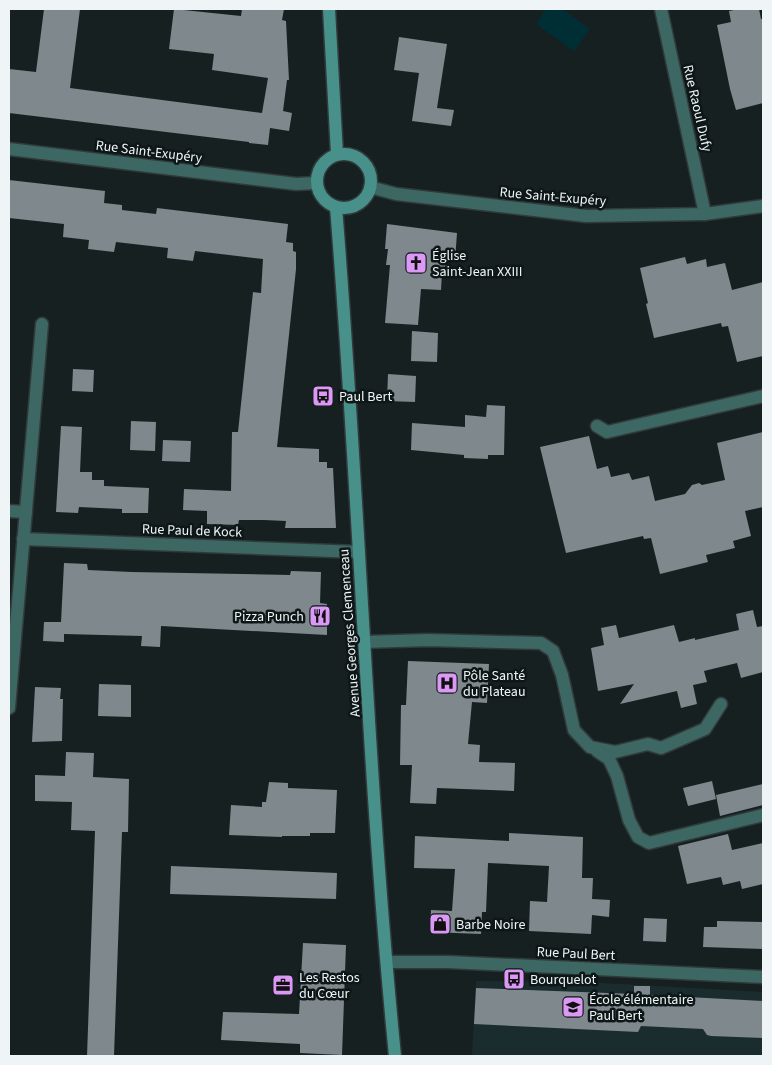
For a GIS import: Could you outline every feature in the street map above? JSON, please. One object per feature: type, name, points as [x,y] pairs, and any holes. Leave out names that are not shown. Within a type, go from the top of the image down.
[{"type":"main road","points":[[329,9],[337,154]]},
{"type":"main road","points":[[346,153],[356,156],[369,169],[371,178],[367,196],[354,206],[336,207],[329,204],[318,191],[317,175],[324,162],[337,154],[346,153]]},
{"type":"main road","name":"Avenue Georges Clemenceau","points":[[336,207],[364,642],[395,1056]]},
{"type":"street","name":"Rue Raoul Dufy","points":[[661,9],[706,214]]},
{"type":"street","name":"Rue Saint-Exupéry","points":[[9,149],[296,184],[316,183]]},
{"type":"street","name":"Rue Saint-Exupéry","points":[[370,188],[396,194],[586,216],[706,214],[763,206]]},
{"type":"street","points":[[9,708],[42,324]]},
{"type":"street","points":[[597,426],[607,432],[763,396]]},
{"type":"street","points":[[9,511],[26,512]]},
{"type":"street","name":"Rue Paul de Kock","points":[[23,539],[359,552]]},
{"type":"street","points":[[364,642],[428,640],[541,643],[553,651],[562,675],[574,730],[590,746],[609,759],[617,776],[629,820],[638,837],[649,843],[763,815]]},
{"type":"street","points":[[590,746],[615,752],[648,744],[661,748],[705,729],[721,704]]},
{"type":"street","name":"Rue Paul Bert","points":[[387,962],[448,962],[763,977]]},
{"type":"shaded area","points":[[546,9],[562,9],[590,29],[574,51],[536,24]]},
{"type":"shaded area","points":[[476,981],[583,982],[763,992],[763,1056],[472,1056]]},
{"type":"building","points":[[44,9],[80,9],[70,88],[262,113],[268,78],[212,70],[214,54],[169,49],[174,9],[241,16],[242,9],[284,9],[282,20],[286,21],[289,80],[287,80],[283,111],[292,113],[289,131],[270,128],[268,145],[9,113],[9,69],[36,72]]},
{"type":"building","points":[[759,9],[761,19],[763,19],[763,103],[736,110],[717,25],[731,22],[729,11]]},
{"type":"building","points":[[399,37],[447,44],[437,108],[454,110],[451,126],[412,121],[419,73],[394,70]]},
{"type":"building","points":[[9,180],[105,191],[104,203],[122,205],[122,210],[156,214],[157,208],[288,224],[286,242],[293,243],[293,251],[296,252],[296,269],[277,447],[319,449],[319,462],[327,462],[327,468],[333,468],[336,528],[285,528],[286,521],[264,520],[239,520],[238,525],[207,524],[207,511],[183,510],[184,489],[231,491],[232,432],[238,432],[253,292],[261,293],[263,259],[195,251],[193,261],[167,258],[168,248],[116,242],[114,252],[88,249],[89,240],[63,237],[64,224],[9,218]]},
{"type":"building","name":"Église Saint-Jean XXIII","points":[[387,224],[457,233],[455,261],[447,260],[446,273],[442,273],[441,290],[421,289],[418,325],[385,323],[390,265],[386,265],[388,249],[385,249]]},
{"type":"building","points":[[685,257],[687,264],[706,259],[707,267],[725,263],[732,290],[763,282],[763,356],[737,362],[728,326],[722,327],[721,323],[654,338],[640,268]]},
{"type":"building","points":[[412,331],[438,333],[437,362],[411,361]]},
{"type":"building","points":[[73,369],[94,370],[93,392],[72,391]]},
{"type":"building","points":[[388,374],[416,376],[415,402],[387,401]]},
{"type":"building","points":[[487,405],[505,406],[504,455],[488,455],[488,459],[464,458],[464,455],[411,450],[412,423],[465,427],[465,415],[486,417]]},
{"type":"building","points":[[131,421],[156,422],[155,451],[130,450]]},
{"type":"building","points":[[61,426],[82,427],[80,472],[92,472],[92,480],[104,480],[104,486],[149,488],[148,513],[122,513],[122,509],[79,507],[78,513],[56,512]]},
{"type":"building","points":[[763,432],[763,507],[745,511],[751,536],[733,541],[735,548],[706,555],[708,562],[660,574],[651,538],[644,539],[643,536],[566,553],[540,447],[589,436],[597,469],[608,466],[611,477],[629,473],[632,480],[649,476],[655,501],[685,494],[692,485],[725,480],[717,443]]},
{"type":"building","points":[[163,440],[191,441],[190,462],[162,461]]},
{"type":"building","points":[[64,563],[87,564],[88,570],[131,572],[290,575],[291,571],[321,572],[320,603],[327,604],[327,635],[161,626],[160,647],[141,646],[142,636],[64,634],[64,642],[43,641],[44,622],[61,622]]},
{"type":"building","points":[[753,610],[757,627],[763,626],[763,672],[741,678],[737,663],[704,671],[707,682],[693,685],[697,704],[681,708],[677,691],[620,704],[634,684],[598,691],[591,648],[604,645],[601,628],[616,625],[619,638],[674,625],[679,642],[739,630],[736,614]]},
{"type":"building","points":[[408,661],[489,664],[487,703],[472,702],[468,744],[480,745],[479,762],[515,763],[514,791],[437,788],[436,804],[410,803],[412,765],[400,765],[401,705],[406,705]]},
{"type":"building","points":[[99,684],[131,685],[131,717],[98,716]]},
{"type":"building","points":[[35,687],[61,688],[60,699],[63,699],[62,741],[32,742]]},
{"type":"building","points":[[66,752],[94,753],[93,777],[129,779],[128,832],[122,832],[114,1056],[87,1056],[95,831],[71,830],[72,802],[35,801],[35,775],[65,776]]},
{"type":"building","points":[[712,781],[716,799],[688,806],[683,788]]},
{"type":"building","points":[[269,782],[288,783],[288,788],[337,790],[335,833],[310,833],[310,836],[282,837],[229,835],[231,805],[262,807],[262,802],[266,802]]},
{"type":"building","points":[[763,784],[763,805],[720,816],[716,795]]},
{"type":"building","points":[[509,833],[583,837],[582,878],[593,878],[592,899],[610,900],[609,917],[592,915],[591,934],[529,931],[530,901],[547,902],[549,866],[488,863],[486,912],[482,912],[481,934],[430,932],[431,910],[452,911],[455,869],[414,868],[415,836],[509,841]]},
{"type":"building","points":[[728,834],[732,850],[763,843],[763,884],[742,889],[740,881],[723,885],[721,877],[687,884],[678,846]]},
{"type":"building","points":[[171,866],[337,873],[336,899],[170,894]]},
{"type":"building","points":[[644,918],[667,919],[666,942],[643,941]]},
{"type":"building","points":[[717,921],[763,922],[763,949],[703,947],[704,927],[717,927]]},
{"type":"building","points":[[303,943],[346,945],[342,1055],[300,1053],[300,1044],[221,1040],[223,1012],[299,1014]]},
{"type":"building","points":[[634,986],[650,986],[650,995],[763,1001],[763,1038],[711,1036],[707,1035],[703,1029],[641,1026],[638,1032],[474,1024],[476,988],[634,994]]},
{"type":"place","name":"Église Saint-Jean XXIII","points":[[416,263]]},
{"type":"place","name":"Paul Bert","points":[[323,396]]},
{"type":"place","name":"Pizza Punch","points":[[320,616]]},
{"type":"place","name":"Pôle Santé du Plateau","points":[[447,683]]},
{"type":"place","name":"Barbe Noire","points":[[440,924]]},
{"type":"place","name":"Bourquelot","points":[[514,979]]},
{"type":"place","name":"Les Restos du Cœur","points":[[283,985]]},
{"type":"place","name":"École élémentaire Paul Bert","points":[[573,1007]]}]
